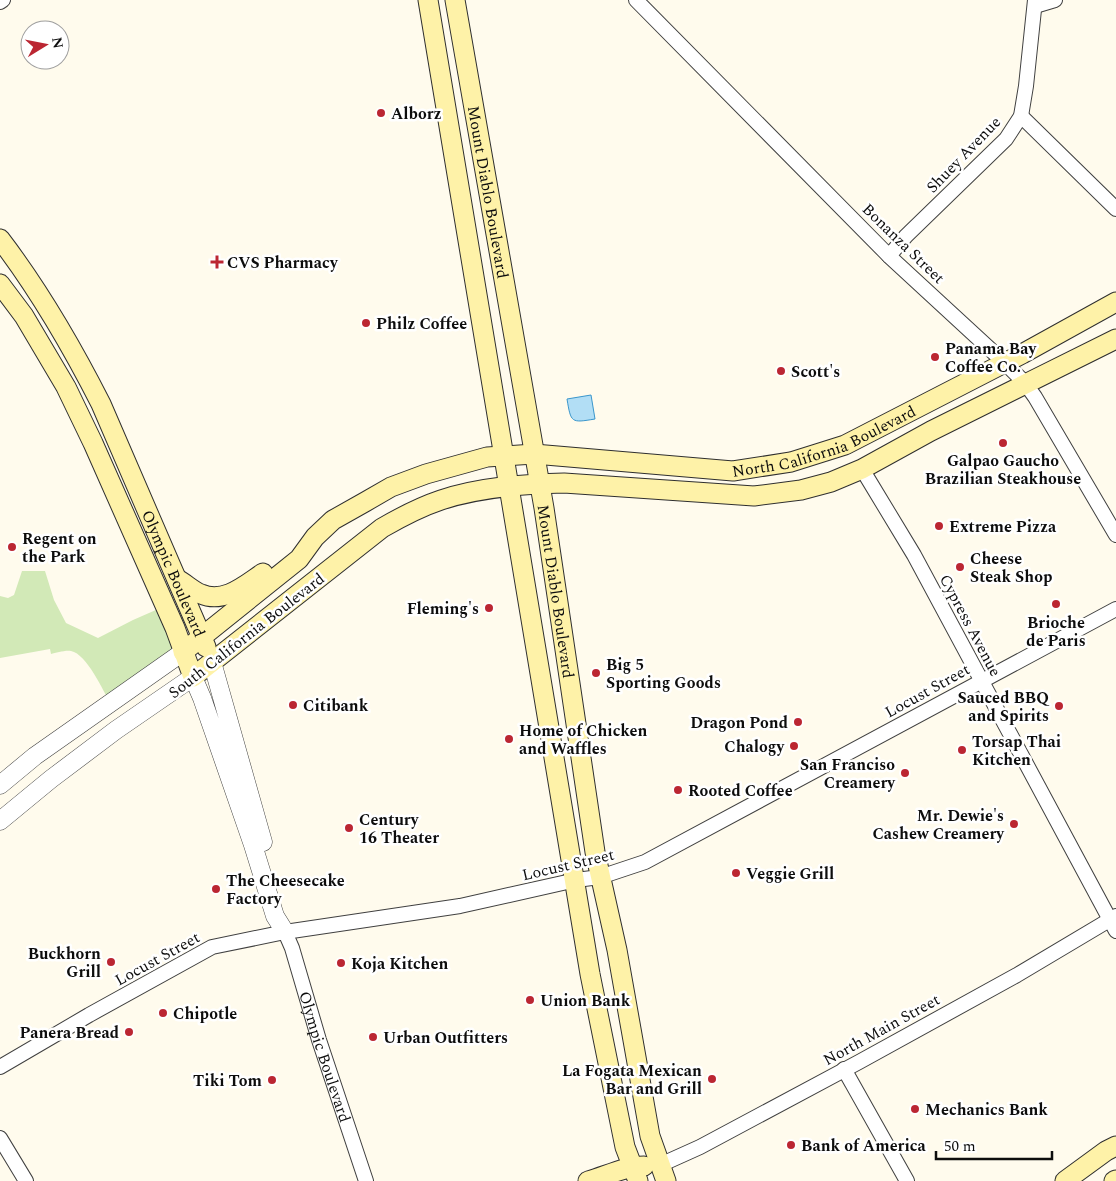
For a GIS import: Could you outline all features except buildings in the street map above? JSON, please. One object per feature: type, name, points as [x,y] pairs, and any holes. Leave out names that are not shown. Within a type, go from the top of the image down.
[{"type":"main road","name":"Mount Diablo Boulevard","points":[[428,0],[505,455],[521,563],[600,1024],[625,1147],[635,1174]]},
{"type":"main road","name":"Mount Diablo Boulevard","points":[[455,0],[539,484],[600,877],[617,950],[650,1136],[663,1173]]},
{"type":"main road","name":"Olympic Boulevard","points":[[0,240],[27,274],[88,378],[212,662]]},
{"type":"main road","name":"Olympic Boulevard","points":[[0,284],[24,316],[66,387],[93,443],[175,628],[193,676]]},
{"type":"main road","name":"North California Boulevard","points":[[505,455],[534,454],[733,471],[791,462],[845,446],[1005,363],[1116,302]]},
{"type":"main road","name":"North California Boulevard","points":[[510,486],[564,484],[754,496],[801,490],[831,482],[862,469],[931,431],[1116,339]]},
{"type":"main road","name":"South California Boulevard","points":[[183,652],[299,559],[315,537],[334,520],[391,487],[444,468],[487,457],[505,455]]},
{"type":"main road","name":"South California Boulevard","points":[[193,676],[382,528],[410,512],[442,499],[510,486]]},
{"type":"main road","points":[[177,579],[206,596],[218,597],[234,593],[315,537]]},
{"type":"main road","points":[[1065,1181],[1106,1151],[1116,1146]]},
{"type":"main road","points":[[588,1181],[615,1174],[663,1173]]},
{"type":"main road","points":[[645,1181],[663,1173]]},
{"type":"street","name":"Bonanza Street","points":[[636,0],[889,256],[1025,383],[1116,535]]},
{"type":"street","points":[[1035,3],[1056,0]]},
{"type":"street","name":"Shuey Avenue","points":[[889,256],[906,236],[1006,139],[1021,116],[1035,3]]},
{"type":"street","points":[[1021,116],[1116,209]]},
{"type":"street","name":"Cypress Avenue","points":[[862,469],[914,555],[1114,923]]},
{"type":"street","name":"Locust Street","points":[[0,1067],[212,947],[285,932],[460,906],[576,880],[600,877],[660,855],[1116,609]]},
{"type":"street","name":"South California Boulevard","points":[[0,785],[36,756],[183,652]]},
{"type":"street","name":"Olympic Boulevard","points":[[212,662],[284,914],[285,932]]},
{"type":"street","name":"South California Boulevard","points":[[0,821],[102,741],[193,676]]},
{"type":"street","name":"Olympic Boulevard","points":[[193,676],[250,836],[274,916],[285,932],[292,948],[319,1040],[366,1181]]},
{"type":"street","name":"North Main Street","points":[[663,1173],[700,1147],[1114,923]]},
{"type":"street","points":[[844,1069],[907,1181]]},
{"type":"street","points":[[0,1138],[26,1181]]},
{"type":"green space","points":[[22,571],[45,571],[54,600],[66,623],[98,638],[165,606],[183,652],[111,704],[89,666],[77,654],[71,651],[51,654],[50,649],[0,658],[0,596],[8,598],[14,595]]},
{"type":"water","points":[[591,395],[595,419],[577,421],[571,417],[567,399]]},
{"type":"place","name":"Alborz","points":[[381,113]]},
{"type":"place","name":"CVS Pharmacy","points":[[217,262]]},
{"type":"place","name":"Philz Coffee","points":[[366,323]]},
{"type":"place","name":"Panama Bay Coffee Co.","points":[[935,357]]},
{"type":"place","name":"Scott's","points":[[781,371]]},
{"type":"place","name":"Galpao Gaucho Brazilian Steakhouse","points":[[1003,443]]},
{"type":"place","name":"Extreme Pizza","points":[[939,526]]},
{"type":"place","name":"Regent on the Park","points":[[12,547]]},
{"type":"place","name":"Cheese Steak Shop","points":[[960,567]]},
{"type":"place","name":"Brioche de Paris","points":[[1056,604]]},
{"type":"place","name":"Fleming's","points":[[489,608]]},
{"type":"place","name":"Big 5 Sporting Goods","points":[[596,673]]},
{"type":"place","name":"Citibank","points":[[293,705]]},
{"type":"place","name":"Sauced BBQ and Spirits","points":[[1059,706]]},
{"type":"place","name":"Dragon Pond","points":[[798,722]]},
{"type":"place","name":"Home of Chicken and Waffles","points":[[509,739]]},
{"type":"place","name":"Chalogy","points":[[794,746]]},
{"type":"place","name":"Torsap Thai Kitchen","points":[[962,750]]},
{"type":"place","name":"San Franciso Creamery","points":[[905,773]]},
{"type":"place","name":"Rooted Coffee","points":[[678,790]]},
{"type":"place","name":"Mr. Dewie's Cashew Creamery","points":[[1014,824]]},
{"type":"place","name":"Century 16 Theater","points":[[349,828]]},
{"type":"place","name":"Veggie Grill","points":[[736,873]]},
{"type":"place","name":"The Cheesecake Factory","points":[[216,889]]},
{"type":"place","name":"Buckhorn Grill","points":[[111,962]]},
{"type":"place","name":"Koja Kitchen","points":[[341,963]]},
{"type":"place","name":"Union Bank","points":[[530,1000]]},
{"type":"place","name":"Chipotle","points":[[163,1013]]},
{"type":"place","name":"Panera Bread","points":[[129,1032]]},
{"type":"place","name":"Urban Outfitters","points":[[373,1037]]},
{"type":"place","name":"La Fogata Mexican Bar and Grill","points":[[712,1079]]},
{"type":"place","name":"Tiki Tom","points":[[272,1080]]},
{"type":"place","name":"Mechanics Bank","points":[[915,1109]]},
{"type":"place","name":"Bank of America","points":[[791,1145]]}]
